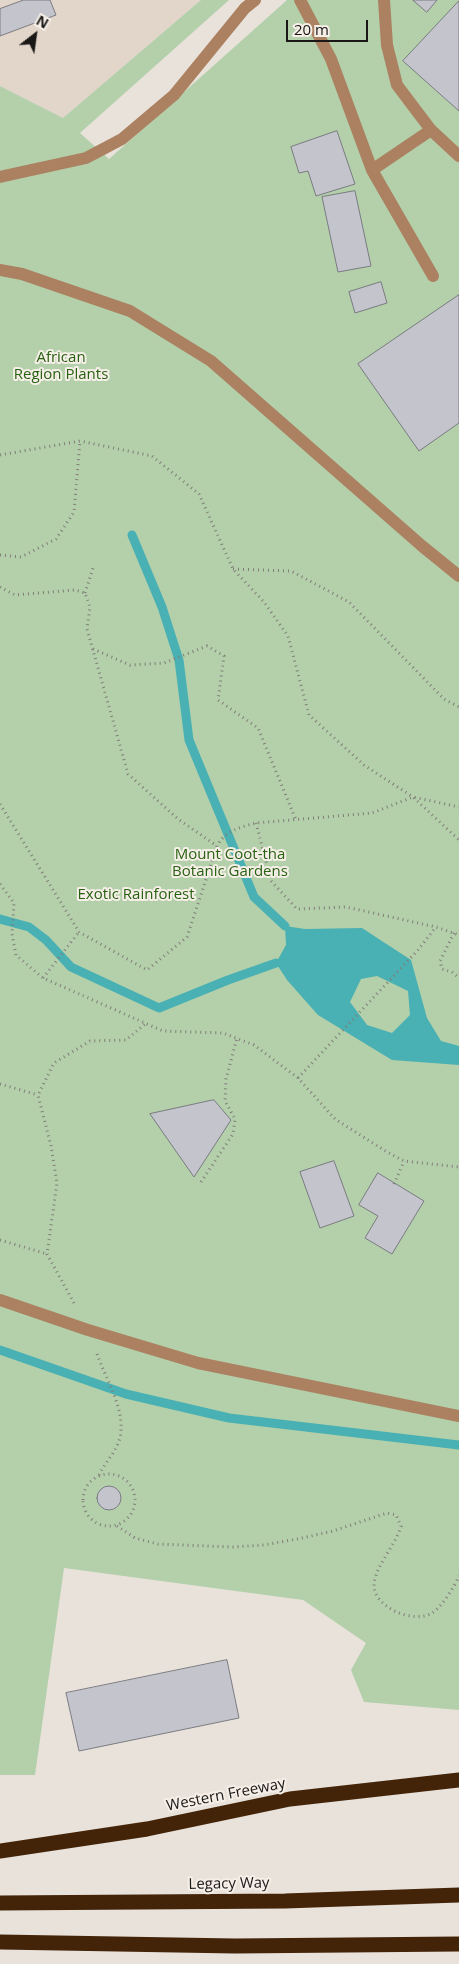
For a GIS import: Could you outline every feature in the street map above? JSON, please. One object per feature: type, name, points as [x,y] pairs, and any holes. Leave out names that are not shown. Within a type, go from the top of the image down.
[{"type":"highway","name":"Western Freeway","points":[[0,1851],[147,1829],[290,1799],[459,1780]]},
{"type":"highway","name":"Legacy Way","points":[[0,1903],[286,1901],[459,1895]]},
{"type":"highway","points":[[0,1942],[235,1946],[459,1944]]},
{"type":"street","points":[[0,177],[86,158],[122,139],[174,95],[245,8],[255,0]]},
{"type":"street","points":[[300,0],[331,59],[372,170],[433,276]]},
{"type":"street","points":[[384,0],[387,44],[397,85],[431,130],[459,156]]},
{"type":"street","points":[[372,170],[431,130]]},
{"type":"street","points":[[0,270],[22,274],[130,312],[211,361],[422,546],[459,576]]},
{"type":"street","points":[[0,1300],[88,1330],[198,1363],[459,1416]]},
{"type":"path","points":[[1,556],[21,556],[56,539],[74,512],[80,441]]},
{"type":"path","points":[[0,455],[80,441],[152,456],[200,494],[233,569],[264,602],[288,636],[309,715],[364,765],[413,797],[459,840]]},
{"type":"path","points":[[94,565],[85,593],[90,607],[87,629],[128,774],[178,819],[217,846]]},
{"type":"path","points":[[233,569],[292,571],[349,602],[444,699],[459,707]]},
{"type":"path","points":[[0,587],[15,595],[75,590],[85,593]]},
{"type":"path","points":[[92,648],[130,665],[164,663],[206,646],[224,656],[218,700],[258,728],[296,820]]},
{"type":"path","points":[[0,804],[79,932],[147,970],[187,938],[202,886],[217,846],[222,838],[239,827],[256,823],[372,813],[413,797],[459,807]]},
{"type":"path","points":[[256,823],[271,881],[297,909],[346,907],[436,927],[459,935]]},
{"type":"path","points":[[0,884],[14,903],[12,934],[16,955],[43,978],[162,1031],[223,1033],[254,1045],[298,1078],[335,1119],[404,1162],[459,1167]]},
{"type":"path","points":[[298,1078],[418,950],[436,927]]},
{"type":"path","points":[[43,978],[79,932]]},
{"type":"path","points":[[454,933],[440,961],[442,968],[452,972],[459,978]]},
{"type":"path","points":[[88,1330],[47,1254],[57,1183],[51,1146],[38,1095],[54,1062],[90,1041],[126,1040],[145,1024]]},
{"type":"path","points":[[201,1182],[233,1134],[235,1119],[225,1101],[226,1079],[237,1038]]},
{"type":"path","points":[[0,1084],[38,1095]]},
{"type":"path","points":[[394,1184],[404,1162]]},
{"type":"path","points":[[0,1240],[47,1254]]},
{"type":"path","points":[[99,1475],[104,1463],[119,1441],[120,1420],[117,1404],[108,1382]]},
{"type":"path","points":[[107,1473],[124,1478],[134,1491],[134,1508],[124,1522],[117,1526],[99,1525],[91,1520],[82,1504],[82,1495],[85,1487],[99,1475],[107,1473]]},
{"type":"path","points":[[117,1526],[135,1538],[158,1544],[232,1547],[264,1545],[310,1536],[387,1513],[396,1515],[401,1526],[374,1585],[378,1598],[386,1606],[401,1614],[421,1617],[432,1613],[459,1576]]},
{"type":"shaded area","points":[[0,0],[201,0],[63,118],[0,86]]},
{"type":"green space","name":"Mount Coot-tha Botanic Gardens","points":[[201,0],[229,0],[80,133],[109,159],[287,0],[459,0],[459,1710],[364,1702],[351,1670],[366,1643],[303,1600],[64,1568],[35,1775],[0,1775],[0,86],[63,118]]},
{"type":"water","points":[[285,926],[305,929],[362,928],[411,960],[427,1018],[441,1041],[459,1046],[459,1065],[392,1060],[318,1015],[287,980],[276,963],[286,945]],"holes":[[[377,976],[408,991],[410,1015],[392,1033],[367,1025],[350,1002],[361,979]]]},
{"type":"building","points":[[24,0],[50,0],[56,15],[0,36],[0,9]]},
{"type":"building","points":[[413,0],[437,0],[427,12]]},
{"type":"building","points":[[459,1],[459,111],[403,61]]},
{"type":"building","points":[[337,131],[355,184],[316,196],[308,171],[299,173],[291,147]]},
{"type":"building","points":[[355,191],[371,266],[338,272],[322,197]]},
{"type":"building","points":[[381,282],[387,303],[355,313],[349,292]]},
{"type":"building","points":[[459,295],[459,423],[419,451],[358,364]]},
{"type":"building","points":[[214,1100],[231,1120],[194,1177],[150,1114]]},
{"type":"building","points":[[334,1161],[354,1216],[320,1228],[300,1172]]},
{"type":"building","points":[[378,1173],[424,1201],[392,1254],[365,1238],[378,1216],[359,1205]]},
{"type":"building","points":[[109,1486],[114,1487],[120,1493],[120,1503],[114,1509],[109,1510],[104,1509],[98,1503],[97,1498],[98,1493],[104,1487]]},
{"type":"building","points":[[227,1660],[239,1718],[79,1751],[66,1693]]},
{"type":"waterway","points":[[132,535],[162,607],[179,660],[189,740],[254,897],[285,926]]},
{"type":"waterway","points":[[0,919],[29,927],[46,940],[71,967],[159,1008],[276,963]]},
{"type":"waterway","points":[[0,1350],[126,1394],[229,1418],[459,1445]]},
{"type":"park label","name":"African Region Plants","points":[[61,366]]},
{"type":"park label","name":"Exotic Rainforest","points":[[136,895]]}]
